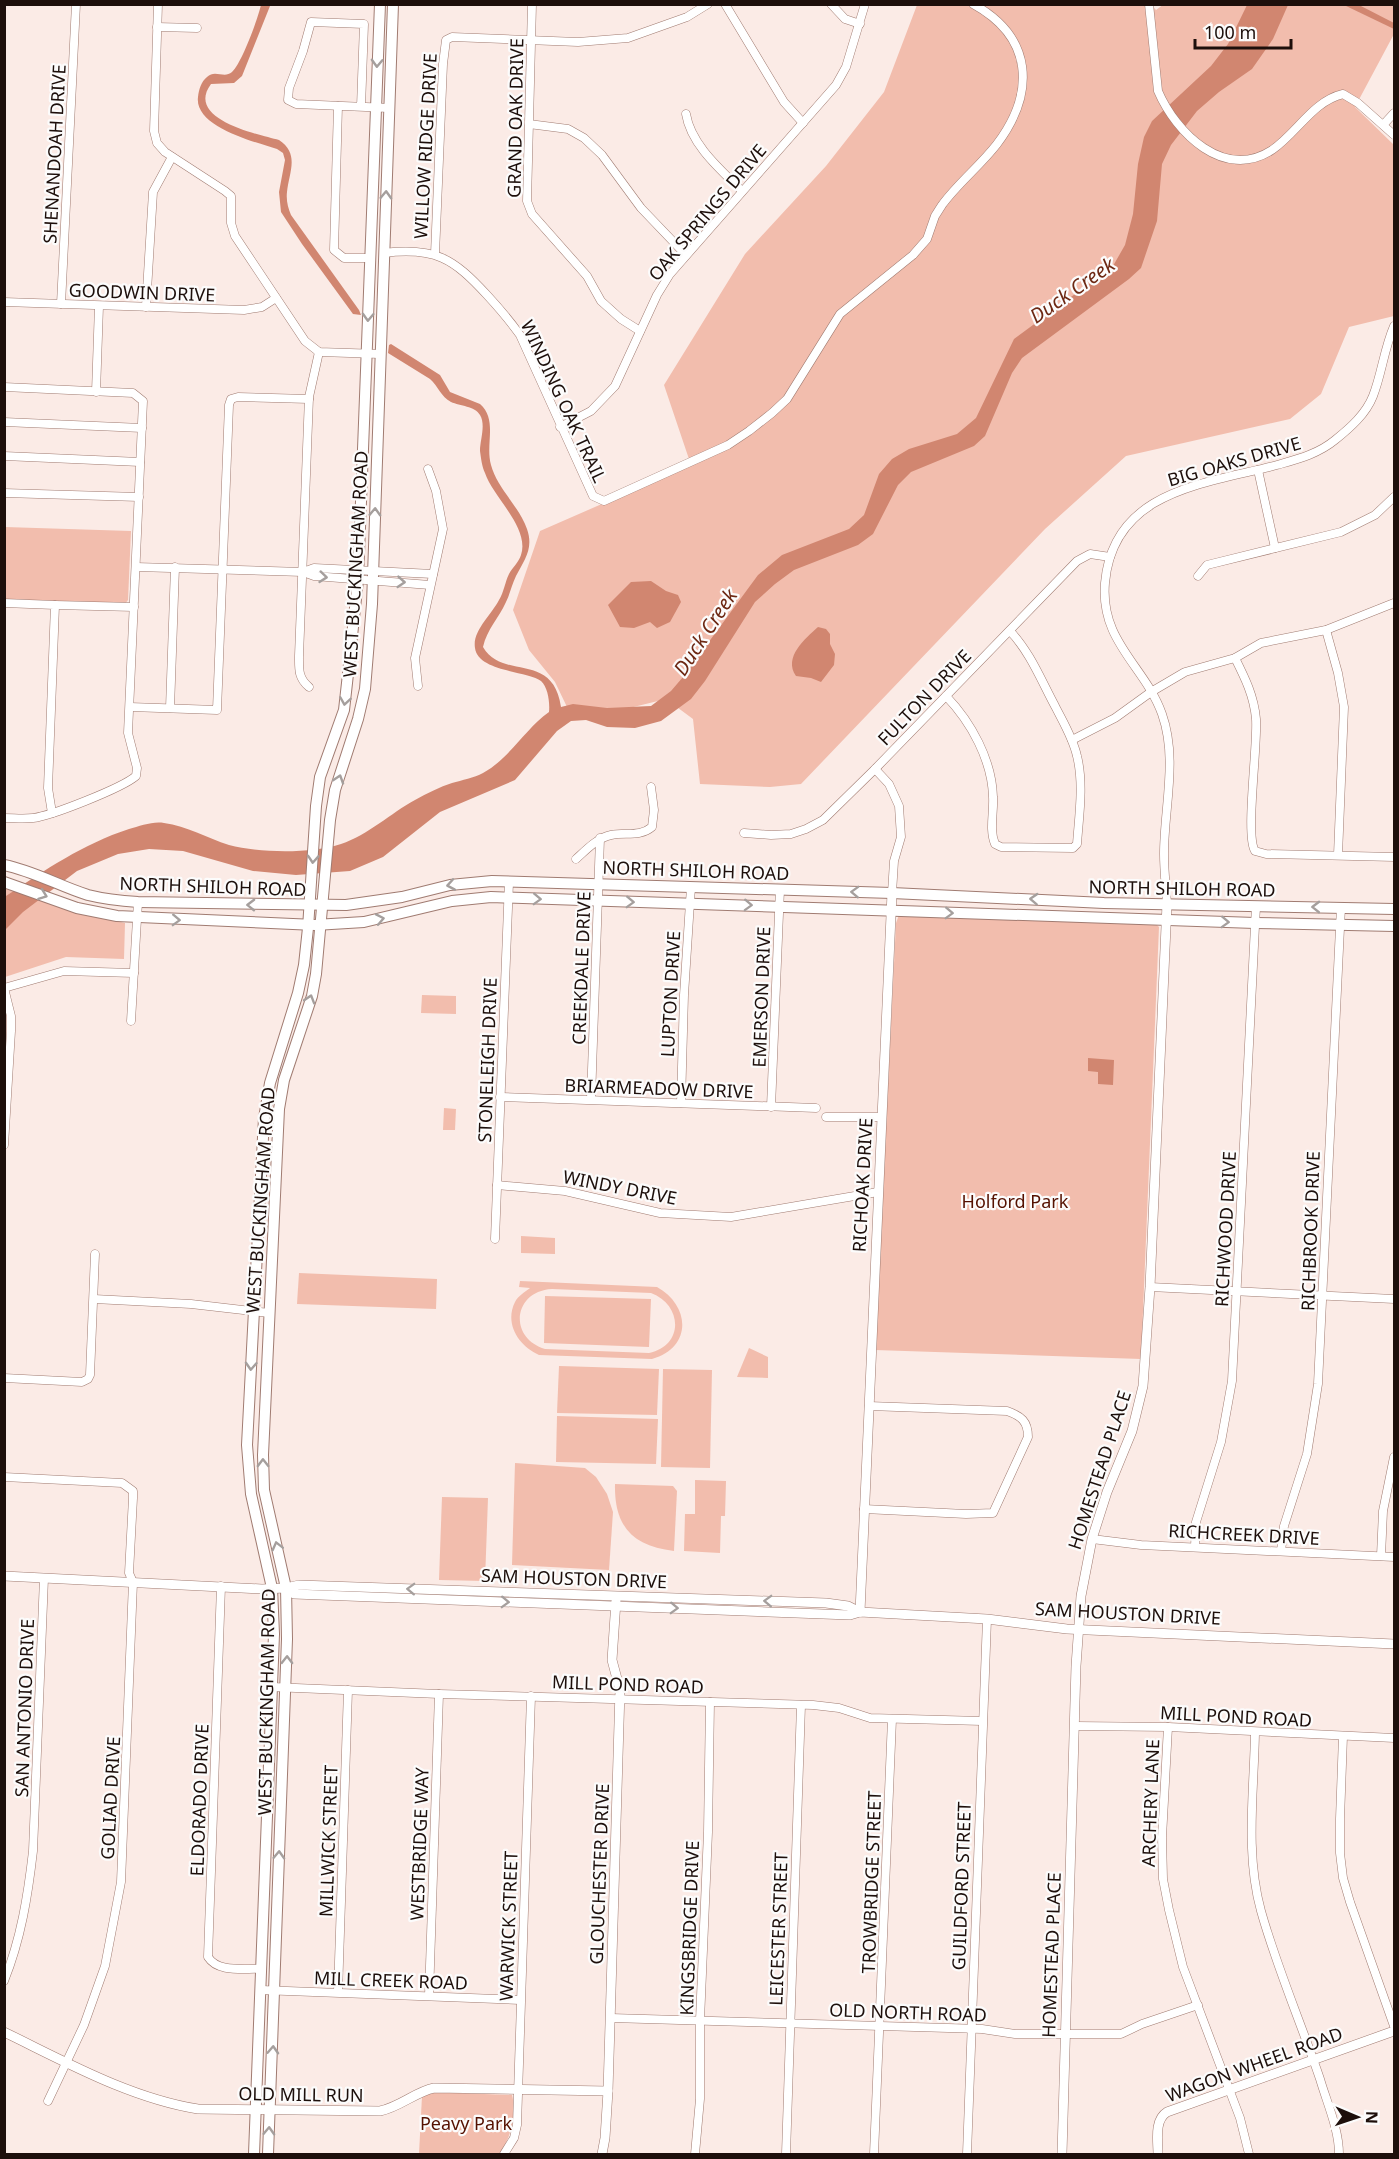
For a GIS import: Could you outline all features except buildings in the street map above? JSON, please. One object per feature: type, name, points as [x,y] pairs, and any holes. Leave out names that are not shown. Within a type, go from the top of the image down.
[{"type":"main road","name":"WEST BUCKINGHAM ROAD","points":[[254,2154],[274,1634],[272,1588],[253,1505],[248,1468],[248,1421],[261,1174],[266,1101],[304,965],[320,777],[344,710],[358,575],[380,4]]},
{"type":"main road","name":"WEST BUCKINGHAM ROAD","points":[[268,2154],[286,1687],[286,1588],[267,1504],[263,1474],[263,1422],[275,1175],[279,1109],[284,1080],[312,996],[319,954],[328,837],[336,790],[365,689],[372,575],[393,4]]},
{"type":"main road","points":[[370,258],[384,253]]},
{"type":"main road","points":[[7,883],[9,866]]},
{"type":"main road","name":"NORTH SHILOH ROAD","points":[[9,866],[80,892],[113,900],[138,902],[323,906],[362,903],[470,882],[509,882],[780,889],[1167,904],[1395,909]]},
{"type":"main road","name":"NORTH SHILOH ROAD","points":[[7,883],[97,913],[137,918],[309,925],[364,922],[470,898],[508,898],[1395,926]]},
{"type":"main road","points":[[1013,898],[1013,915]]},
{"type":"main road","points":[[286,1029],[299,1034]]},
{"type":"main road","points":[[261,1174],[275,1175]]},
{"type":"main road","points":[[248,1421],[263,1422]]},
{"type":"main road","points":[[253,1505],[267,1504]]},
{"type":"street","name":"SHENANDOAH DRIVE","points":[[62,304],[76,4]]},
{"type":"street","points":[[158,4],[154,131],[157,143],[172,157],[231,196],[231,223],[235,236],[305,341],[319,352],[380,354]]},
{"type":"street","name":"GRAND OAK DRIVE","points":[[532,4],[527,201],[532,214],[587,276],[601,301],[621,319],[640,331]]},
{"type":"street","points":[[531,40],[578,42],[628,38],[687,17],[708,4]]},
{"type":"street","points":[[725,4],[784,102],[803,123]]},
{"type":"street","points":[[831,4],[845,19],[860,24]]},
{"type":"street","name":"OAK SPRINGS DRIVE","points":[[560,427],[591,411],[615,386],[657,295],[670,274],[836,85],[846,67],[865,4]]},
{"type":"street","name":"WINDING OAK TRAIL","points":[[384,253],[435,254],[447,259],[467,273],[512,323],[525,345],[590,491],[598,499],[604,501],[622,494],[720,449],[772,413],[793,390],[840,314],[913,255],[927,239],[935,216],[942,205],[997,144],[1011,123],[1023,88],[1022,64],[1012,37],[1001,23],[973,4]]},
{"type":"street","points":[[1149,4],[1158,91],[1163,104],[1178,124],[1202,148],[1230,159],[1245,161],[1258,157],[1273,149],[1330,97],[1343,94],[1352,98],[1395,135]]},
{"type":"street","points":[[361,107],[364,24],[311,22],[289,88],[288,100],[291,103],[338,106],[361,107],[375,107],[389,108]]},
{"type":"street","points":[[157,27],[197,28]]},
{"type":"street","name":"WILLOW RIDGE DRIVE","points":[[435,254],[446,40],[452,37],[531,40]]},
{"type":"street","points":[[338,106],[334,250],[344,258],[370,258]]},
{"type":"street","points":[[1384,124],[1395,113]]},
{"type":"street","points":[[686,114],[688,127],[701,146],[741,191]]},
{"type":"street","points":[[529,124],[568,129],[584,138],[602,155],[641,208],[686,255]]},
{"type":"street","points":[[146,307],[153,192],[172,157]]},
{"type":"street","name":"GOODWIN DRIVE","points":[[4,302],[244,310],[262,307],[276,298]]},
{"type":"street","points":[[96,392],[99,306]]},
{"type":"street","name":"BIG OAKS DRIVE","points":[[1167,904],[1164,854],[1169,741],[1162,713],[1151,692],[1118,643],[1108,617],[1105,585],[1114,546],[1126,527],[1154,501],[1181,490],[1317,453],[1334,442],[1366,411],[1374,395],[1387,343],[1395,326]]},
{"type":"street","points":[[309,687],[303,682],[299,673],[309,399],[319,352]]},
{"type":"street","points":[[4,387],[133,393],[143,401],[128,733],[137,768],[136,776],[115,788],[52,813],[34,818],[4,818]]},
{"type":"street","points":[[130,707],[217,710],[229,405],[231,399],[238,397],[309,399]]},
{"type":"street","points":[[4,422],[142,428]]},
{"type":"street","points":[[4,456],[140,462]]},
{"type":"street","points":[[418,686],[415,658],[443,529],[436,490],[428,469]]},
{"type":"street","points":[[1258,470],[1275,548]]},
{"type":"street","points":[[4,493],[139,497]]},
{"type":"street","points":[[1198,576],[1207,565],[1341,531],[1375,515],[1395,497]]},
{"type":"street","name":"FULTON DRIVE","points":[[744,833],[781,835],[806,829],[823,820],[1083,556],[1096,554],[1110,557]]},
{"type":"street","points":[[136,567],[303,572],[309,575],[433,574]]},
{"type":"street","points":[[170,708],[175,567]]},
{"type":"street","points":[[372,575],[430,585]]},
{"type":"street","points":[[4,603],[134,607]]},
{"type":"street","points":[[1072,740],[1115,718],[1151,692],[1185,672],[1235,658],[1261,643],[1326,630],[1395,603]]},
{"type":"street","points":[[52,813],[48,788],[55,605]]},
{"type":"street","points":[[946,696],[965,718],[988,764],[993,796],[992,834],[995,844],[1001,847],[1072,848],[1077,844],[1080,781],[1078,758],[1072,740],[1028,654],[1010,630]]},
{"type":"street","points":[[1326,630],[1338,673],[1344,707],[1338,855]]},
{"type":"street","points":[[1235,658],[1252,692],[1256,720],[1256,769],[1251,826],[1252,846],[1255,851],[1266,854],[1395,857]]},
{"type":"street","name":"RICHOAK DRIVE","points":[[860,1612],[891,910],[894,861],[901,837],[899,806],[889,784],[875,769]]},
{"type":"street","points":[[576,859],[600,838],[645,832],[652,827],[654,810],[651,787]]},
{"type":"street","name":"CREEKDALE DRIVE","points":[[591,1099],[600,838]]},
{"type":"street","name":"STONELEIGH DRIVE","points":[[495,1239],[509,882]]},
{"type":"street","name":"LUPTON DRIVE","points":[[681,1103],[690,887]]},
{"type":"street","name":"EMERSON DRIVE","points":[[771,1107],[780,889]]},
{"type":"street","points":[[131,1021],[138,902]]},
{"type":"street","name":"HOMESTEAD PLACE","points":[[1062,2154],[1078,1629],[1082,1585],[1092,1539],[1107,1492],[1132,1431],[1141,1396],[1150,1287],[1167,904]]},
{"type":"street","name":"RICHWOOD DRIVE","points":[[1195,1548],[1196,1522],[1221,1442],[1232,1381],[1256,906]]},
{"type":"street","name":"RICHBROOK DRIVE","points":[[1281,1551],[1284,1526],[1307,1454],[1318,1384],[1341,908]]},
{"type":"street","points":[[4,1145],[11,1016],[4,988],[64,971],[134,973]]},
{"type":"street","name":"BRIARMEADOW DRIVE","points":[[500,1097],[816,1108]]},
{"type":"street","points":[[826,1117],[882,1117]]},
{"type":"street","name":"WINDY DRIVE","points":[[497,1185],[560,1191],[660,1213],[732,1217],[878,1192]]},
{"type":"street","points":[[4,1378],[82,1382],[88,1380],[95,1254]]},
{"type":"street","points":[[1150,1287],[1395,1299]]},
{"type":"street","points":[[94,1299],[191,1304],[269,1312]]},
{"type":"street","points":[[864,1509],[966,1514],[993,1513],[1028,1437],[1027,1424],[1020,1415],[1007,1411],[869,1407]]},
{"type":"street","points":[[1381,1556],[1383,1511],[1395,1457]]},
{"type":"street","name":"GOLIAD DRIVE","points":[[4,1477],[122,1483],[133,1491],[134,1498],[129,1573],[133,1582],[121,1882],[105,1966],[84,2025],[48,2101]]},
{"type":"street","name":"RICHCREEK DRIVE","points":[[1092,1539],[1195,1548],[1395,1557]]},
{"type":"street","name":"SAM HOUSTON DRIVE","points":[[4,1576],[286,1588],[296,1594],[464,1595],[616,1601],[850,1615],[860,1612],[987,1619],[1078,1629],[1395,1644]]},
{"type":"street","name":"SAN ANTONIO DRIVE","points":[[4,1981],[12,1962],[28,1893],[33,1851],[44,1578]]},
{"type":"street","name":"ELDORADO DRIVE","points":[[220,1586],[208,1957],[212,1964],[220,1967],[261,1969]]},
{"type":"street","name":"GLOUCHESTER DRIVE","points":[[602,2154],[605,2138],[611,2018],[620,1700],[619,1680],[612,1660],[616,1601]]},
{"type":"street","name":"GUILDFORD STREET","points":[[967,2154],[987,1619]]},
{"type":"street","name":"MILL POND ROAD","points":[[272,1687],[801,1706],[839,1708],[864,1716],[892,1719],[982,1721]]},
{"type":"street","name":"MILLWICK STREET","points":[[338,1992],[348,1690]]},
{"type":"street","name":"WESTBRIDGE WAY","points":[[429,1996],[439,1694]]},
{"type":"street","name":"WARWICK STREET","points":[[504,2154],[514,2138],[517,2125],[531,1696]]},
{"type":"street","name":"KINGSBRIDGE DRIVE","points":[[694,2154],[700,2099],[700,2020],[708,1832],[710,1702]]},
{"type":"street","name":"LEICESTER STREET","points":[[786,2154],[801,1706]]},
{"type":"street","name":"TROWBRIDGE STREET","points":[[874,2154],[892,1719]]},
{"type":"street","name":"MILL POND ROAD","points":[[1076,1726],[1168,1727],[1395,1738]]},
{"type":"street","name":"ARCHERY LANE","points":[[1168,1727],[1162,1837],[1163,1879],[1183,1967],[1245,2132],[1249,2154]]},
{"type":"street","points":[[1255,1733],[1252,1850],[1260,1907],[1275,1957],[1334,2124],[1339,2154]]},
{"type":"street","points":[[1343,1736],[1340,1853],[1343,1878],[1395,2026]]},
{"type":"street","name":"MILL CREEK ROAD","points":[[261,1990],[520,2000]]},
{"type":"street","name":"OLD NORTH ROAD","points":[[611,2018],[971,2029],[1015,2034],[1121,2034],[1142,2024],[1198,2005]]},
{"type":"street","name":"WAGON WHEEL ROAD","points":[[1158,2154],[1161,2115],[1175,2108],[1395,2031]]},
{"type":"street","name":"OLD MILL RUN","points":[[4,2032],[114,2084],[173,2105],[198,2109],[380,2111],[399,2106],[426,2090],[434,2088],[608,2091]]},
{"type":"green space","points":[[1151,4],[1156,10],[1164,4],[1394,5],[1394,34],[1355,107],[1394,145],[1394,316],[1349,327],[1321,394],[1290,419],[1126,456],[1045,529],[801,784],[770,787],[700,784],[693,719],[666,699],[609,713],[567,707],[555,682],[529,650],[513,610],[540,531],[691,465],[664,385],[745,254],[826,166],[884,92],[917,5]]},
{"type":"green space","points":[[5,527],[131,531],[128,600],[125,604],[5,599]]},
{"type":"green space","points":[[4,885],[57,906],[125,923],[124,959],[66,957],[5,977]]},
{"type":"green space","name":"Holford Park","points":[[899,915],[1157,925],[1159,927],[1141,1359],[875,1350],[896,923]]},
{"type":"green space","points":[[422,995],[456,996],[456,1014],[421,1013]]},
{"type":"green space","points":[[444,1108],[456,1109],[455,1130],[443,1130]]},
{"type":"green space","points":[[521,1236],[555,1238],[555,1254],[521,1253]]},
{"type":"green space","points":[[299,1273],[437,1279],[436,1309],[297,1304]]},
{"type":"green space","points":[[520,1281],[657,1287],[668,1295],[681,1315],[680,1336],[665,1354],[652,1359],[539,1355],[525,1346],[512,1326],[512,1310],[515,1302],[530,1288],[519,1287]],"holes":[[[552,1289],[651,1293],[669,1306],[674,1315],[675,1325],[669,1342],[649,1353],[545,1349],[533,1343],[525,1335],[521,1326],[520,1316],[523,1306],[529,1298],[539,1292]]]},
{"type":"green space","points":[[545,1296],[651,1299],[649,1347],[544,1343]]},
{"type":"green space","points":[[749,1348],[768,1357],[768,1378],[737,1377]]},
{"type":"green space","points":[[559,1366],[659,1369],[657,1415],[557,1413]]},
{"type":"green space","points":[[663,1369],[712,1370],[710,1468],[661,1467]]},
{"type":"green space","points":[[557,1416],[658,1419],[656,1464],[556,1462]]},
{"type":"green space","points":[[515,1463],[585,1468],[596,1477],[607,1494],[613,1512],[609,1570],[512,1565]]},
{"type":"green space","points":[[695,1480],[726,1481],[725,1516],[721,1516],[720,1553],[684,1551],[685,1514],[695,1514]]},
{"type":"green space","points":[[615,1484],[673,1486],[677,1491],[674,1551],[647,1544],[629,1532],[618,1512]]},
{"type":"green space","points":[[442,1497],[488,1498],[485,1581],[439,1580]]},
{"type":"green space","name":"Peavy Park","points":[[433,2092],[512,2095],[514,2110],[512,2126],[499,2154],[419,2154],[422,2096]]},
{"type":"shaded area","points":[[261,5],[270,6],[242,76],[234,83],[211,84],[206,96],[207,107],[215,116],[227,123],[279,140],[285,145],[292,164],[287,195],[291,215],[361,315],[353,314],[281,212],[279,192],[285,160],[283,153],[228,132],[215,125],[199,108],[198,94],[205,79],[213,74],[229,74],[236,67],[249,40]]},
{"type":"shaded area","points":[[1247,5],[1288,5],[1273,39],[1252,69],[1197,111],[1171,145],[1162,164],[1157,221],[1141,268],[1022,358],[1012,373],[985,436],[974,446],[911,472],[898,485],[873,534],[858,545],[794,570],[755,602],[691,699],[661,721],[635,728],[607,727],[586,720],[571,721],[557,731],[515,780],[440,812],[383,857],[350,871],[296,875],[253,871],[183,851],[149,849],[118,854],[77,871],[23,912],[5,930],[6,896],[65,858],[112,835],[142,825],[160,823],[181,827],[229,845],[255,850],[315,850],[341,844],[370,830],[406,805],[429,793],[483,773],[501,760],[549,712],[548,695],[541,681],[485,662],[478,656],[475,648],[476,635],[501,597],[509,574],[520,558],[522,545],[516,524],[489,482],[483,468],[480,451],[482,419],[478,412],[471,408],[448,400],[430,379],[388,353],[389,345],[391,344],[440,375],[450,392],[480,404],[485,410],[490,425],[491,465],[527,529],[529,548],[527,554],[483,647],[492,657],[502,663],[538,672],[548,679],[556,690],[561,707],[573,704],[607,708],[651,706],[671,691],[683,677],[758,575],[782,555],[849,529],[864,515],[879,474],[892,459],[909,449],[957,434],[976,418],[1014,339],[1113,266],[1125,245],[1133,214],[1138,164],[1144,137],[1152,121],[1211,66],[1228,44]]},
{"type":"shaded area","points":[[1344,5],[1359,5],[1394,23],[1394,29]]},
{"type":"shaded area","points":[[651,581],[666,591],[678,595],[681,602],[670,622],[657,628],[650,622],[634,628],[620,627],[608,605],[631,582]]},
{"type":"shaded area","points":[[818,627],[826,629],[830,634],[830,644],[835,654],[834,665],[821,682],[796,676],[792,662],[797,649]]},
{"type":"shaded area","points":[[1088,1058],[1114,1060],[1113,1085],[1098,1084],[1098,1072],[1088,1071]]},
{"type":"water label","name":"Duck Creek","points":[[1072,290]]},
{"type":"water label","name":"Duck Creek","points":[[705,632]]}]
